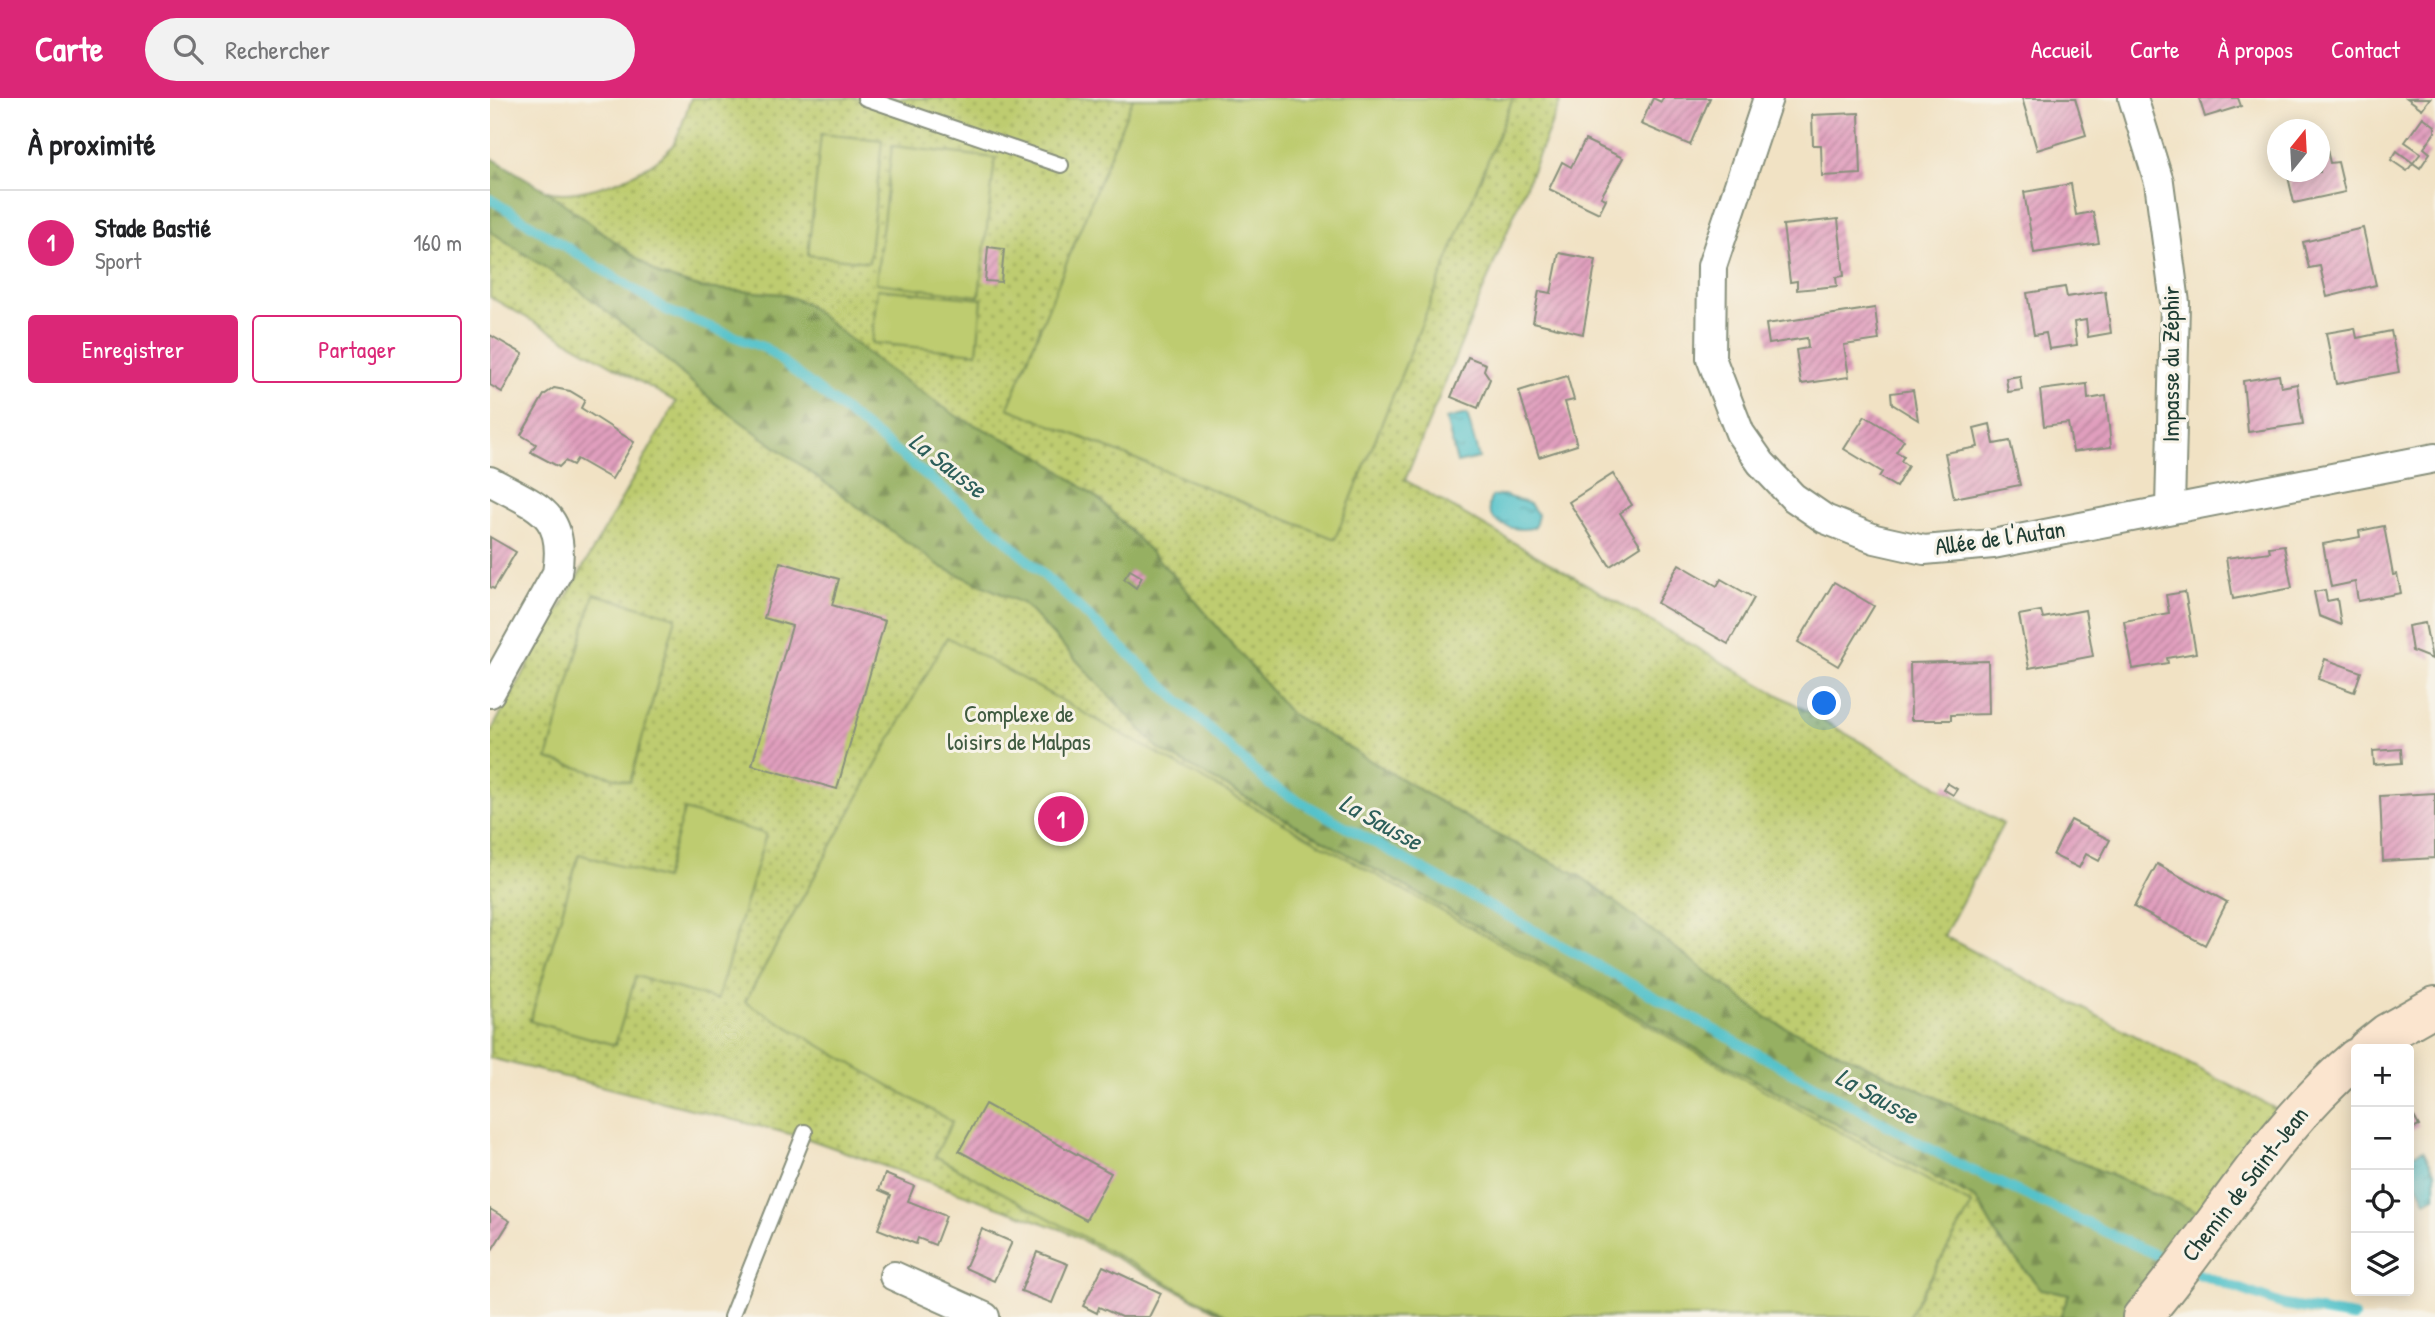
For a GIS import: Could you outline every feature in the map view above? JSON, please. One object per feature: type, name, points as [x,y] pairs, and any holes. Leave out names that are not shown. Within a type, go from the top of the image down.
[{"type":"street","name":"Allée de l'Autan","points":[[1768,98],[1712,265],[1711,358],[1740,433],[1760,463],[1793,497],[1825,519],[1863,534],[1924,550],[1993,544],[2435,458]]},
{"type":"street","name":"Impasse du Zéphir","points":[[2133,98],[2159,181],[2175,303],[2170,508]]},
{"type":"street","points":[[490,481],[542,510],[559,531],[561,551],[558,573],[490,693]]},
{"type":"street","points":[[2373,1044],[2387,1033],[2435,1006]]},
{"type":"street","name":"Chemin de Saint-Jean","points":[[2142,1317],[2275,1138],[2327,1082],[2351,1062]]},
{"type":"street","points":[[894,1276],[985,1317]]},
{"type":"lane","points":[[865,98],[1061,165]]},
{"type":"lane","points":[[731,1317],[805,1132]]},
{"type":"green space","name":"Complexe de loisirs de Malpas","points":[[691,98],[1562,98],[1405,480],[2003,824],[1944,936],[2293,1118],[2141,1317],[1227,1317],[1063,1230],[806,1138],[490,1058],[490,733],[676,402],[490,297],[490,189],[500,163],[535,186],[561,193],[596,188],[635,174],[665,154],[674,143]]},
{"type":"green space","points":[[1133,98],[1513,98],[1335,539],[1008,408]]},
{"type":"green space","points":[[821,134],[882,140],[869,262],[808,255]]},
{"type":"green space","points":[[892,146],[995,158],[979,296],[876,283]]},
{"type":"green space","points":[[490,157],[547,191],[660,275],[702,288],[783,294],[805,303],[886,368],[958,417],[1039,455],[1102,502],[1177,579],[1290,713],[1493,833],[1579,875],[1770,1020],[2014,1134],[2216,1220],[2141,1317],[2060,1317],[2069,1294],[2041,1289],[2000,1241],[1976,1199],[1702,1052],[1159,749],[1024,604],[941,567],[715,403],[645,341],[579,290],[490,231]]},
{"type":"green space","points":[[877,289],[982,299],[977,353],[872,343]]},
{"type":"green space","points":[[594,594],[676,617],[630,782],[547,759]]},
{"type":"green space","points":[[947,637],[1972,1205],[1908,1317],[1230,1317],[935,1156],[952,1122],[745,1002]]},
{"type":"green space","points":[[684,810],[766,834],[717,1000],[636,976],[615,1045],[530,1021],[579,854],[664,879]]},
{"type":"water","points":[[1467,414],[1479,458],[1457,463],[1446,419]]},
{"type":"water","points":[[1503,495],[1530,504],[1538,515],[1535,527],[1518,529],[1494,519],[1489,505],[1492,496]]},
{"type":"water","points":[[2423,1150],[2435,1172],[2435,1196],[2426,1201],[2414,1178],[2414,1154]]},
{"type":"building","points":[[1653,98],[1661,102],[1663,98],[1710,98],[1690,145],[1641,124]]},
{"type":"building","points":[[2022,98],[2075,98],[2086,135],[2037,150]]},
{"type":"building","points":[[2199,98],[2238,98],[2241,106],[2205,117]]},
{"type":"building","points":[[2407,98],[2430,98],[2422,109]]},
{"type":"building","points":[[1859,113],[1861,174],[1822,176],[1821,145],[1813,145],[1812,115]]},
{"type":"building","points":[[2423,117],[2435,126],[2435,132],[2424,148],[2430,153],[2420,168],[2413,163],[2421,153],[2405,142]]},
{"type":"building","points":[[1585,140],[1623,158],[1601,197],[1606,199],[1599,213],[1549,189],[1562,162],[1571,167]]},
{"type":"building","points":[[2397,151],[2413,163],[2407,171],[2391,160]]},
{"type":"building","points":[[2338,162],[2345,192],[2294,203],[2289,182],[2330,182],[2330,163]]},
{"type":"building","points":[[2071,184],[2076,215],[2093,212],[2099,243],[2034,253],[2024,192]]},
{"type":"building","points":[[1838,219],[1844,276],[1836,277],[1837,286],[1797,290],[1797,281],[1790,282],[1783,225]]},
{"type":"building","points":[[2363,228],[2376,285],[2327,297],[2320,266],[2309,268],[2303,242]]},
{"type":"building","points":[[988,247],[1004,249],[1001,282],[985,281]]},
{"type":"building","points":[[1559,253],[1596,260],[1583,334],[1533,322],[1539,291],[1551,293]]},
{"type":"building","points":[[2065,287],[2067,297],[2105,291],[2111,333],[2088,337],[2086,320],[2074,322],[2077,345],[2049,349],[2046,333],[2034,335],[2027,293]]},
{"type":"building","points":[[1875,308],[1879,340],[1844,345],[1849,377],[1801,384],[1796,350],[1808,348],[1807,338],[1769,344],[1766,324]]},
{"type":"building","points":[[2355,328],[2357,338],[2391,331],[2399,372],[2336,384],[2326,333]]},
{"type":"building","points":[[490,335],[523,354],[502,392],[490,385]]},
{"type":"building","points":[[1468,357],[1486,364],[1484,370],[1490,379],[1478,408],[1451,397]]},
{"type":"building","points":[[2279,375],[2281,387],[2297,384],[2303,424],[2248,432],[2243,381]]},
{"type":"building","points":[[1567,376],[1574,400],[1565,402],[1577,445],[1539,457],[1519,391]]},
{"type":"building","points":[[2020,376],[2022,390],[2008,392],[2006,378]]},
{"type":"building","points":[[2087,384],[2088,399],[2106,396],[2111,447],[2073,452],[2068,423],[2044,426],[2040,390]]},
{"type":"building","points":[[554,388],[570,391],[585,400],[581,408],[634,442],[612,479],[577,459],[573,465],[565,461],[559,467],[531,452],[536,444],[521,435],[544,395]]},
{"type":"building","points":[[1913,390],[1918,420],[1892,404],[1891,393]]},
{"type":"building","points":[[1865,416],[1904,440],[1896,452],[1904,456],[1901,461],[1908,466],[1896,487],[1879,477],[1882,472],[1844,449]]},
{"type":"building","points":[[1990,424],[1994,444],[2010,441],[2020,485],[1954,498],[1945,453],[1978,447],[1974,428]]},
{"type":"building","points":[[1613,474],[1632,505],[1620,513],[1641,546],[1610,566],[1569,502]]},
{"type":"building","points":[[2384,526],[2393,575],[2397,574],[2401,593],[2358,601],[2355,582],[2331,587],[2323,544],[2360,537],[2359,531]]},
{"type":"building","points":[[490,537],[516,552],[494,589],[490,587]]},
{"type":"building","points":[[2284,545],[2292,588],[2233,599],[2226,558],[2270,552],[2269,547]]},
{"type":"building","points":[[780,562],[839,579],[832,605],[885,621],[837,789],[752,765],[792,626],[764,618]]},
{"type":"building","points":[[1679,564],[1717,586],[1721,579],[1754,598],[1728,644],[1657,603]]},
{"type":"building","points":[[1130,570],[1142,577],[1136,588],[1124,579]]},
{"type":"building","points":[[1834,582],[1874,606],[1838,666],[1798,642]]},
{"type":"building","points":[[2325,590],[2327,601],[2337,599],[2341,625],[2319,616],[2314,592]]},
{"type":"building","points":[[2185,592],[2196,653],[2167,658],[2168,663],[2133,669],[2124,621],[2169,613],[2166,595]]},
{"type":"building","points":[[2085,610],[2093,656],[2029,668],[2019,615],[2041,611],[2043,618]]},
{"type":"building","points":[[2425,623],[2432,659],[2412,651],[2408,626]]},
{"type":"building","points":[[2325,659],[2361,672],[2354,692],[2318,679]]},
{"type":"building","points":[[1988,661],[1989,714],[1951,715],[1951,720],[1911,720],[1910,663]]},
{"type":"building","points":[[2401,749],[2402,763],[2374,765],[2373,751]]},
{"type":"building","points":[[1947,783],[1957,789],[1953,795],[1943,789]]},
{"type":"building","points":[[2435,793],[2435,858],[2383,861],[2380,796]]},
{"type":"building","points":[[2071,820],[2110,840],[2099,861],[2086,854],[2079,868],[2053,855]]},
{"type":"building","points":[[2157,864],[2227,902],[2205,945],[2134,907]]},
{"type":"building","points":[[985,1104],[1111,1173],[1086,1220],[959,1151]]},
{"type":"building","points":[[885,1174],[914,1186],[908,1201],[946,1216],[935,1245],[918,1238],[916,1244],[878,1229],[891,1195],[879,1190]]},
{"type":"building","points":[[490,1209],[510,1221],[490,1253]]},
{"type":"building","points":[[982,1229],[1012,1242],[994,1281],[965,1268]]},
{"type":"building","points":[[1037,1252],[1068,1264],[1052,1303],[1021,1291]]},
{"type":"building","points":[[1103,1266],[1161,1293],[1149,1317],[1121,1317],[1099,1307],[1097,1313],[1083,1306]]},
{"type":"waterway","name":"La Sausse","points":[[490,199],[668,311],[765,348],[991,526],[1270,785],[1956,1163],[2174,1263]]},
{"type":"waterway","name":"La Sausse","points":[[2190,1271],[2284,1305],[2354,1317]]},
{"type":"place","name":"Stade Bastié","points":[[1061,819]]}]
